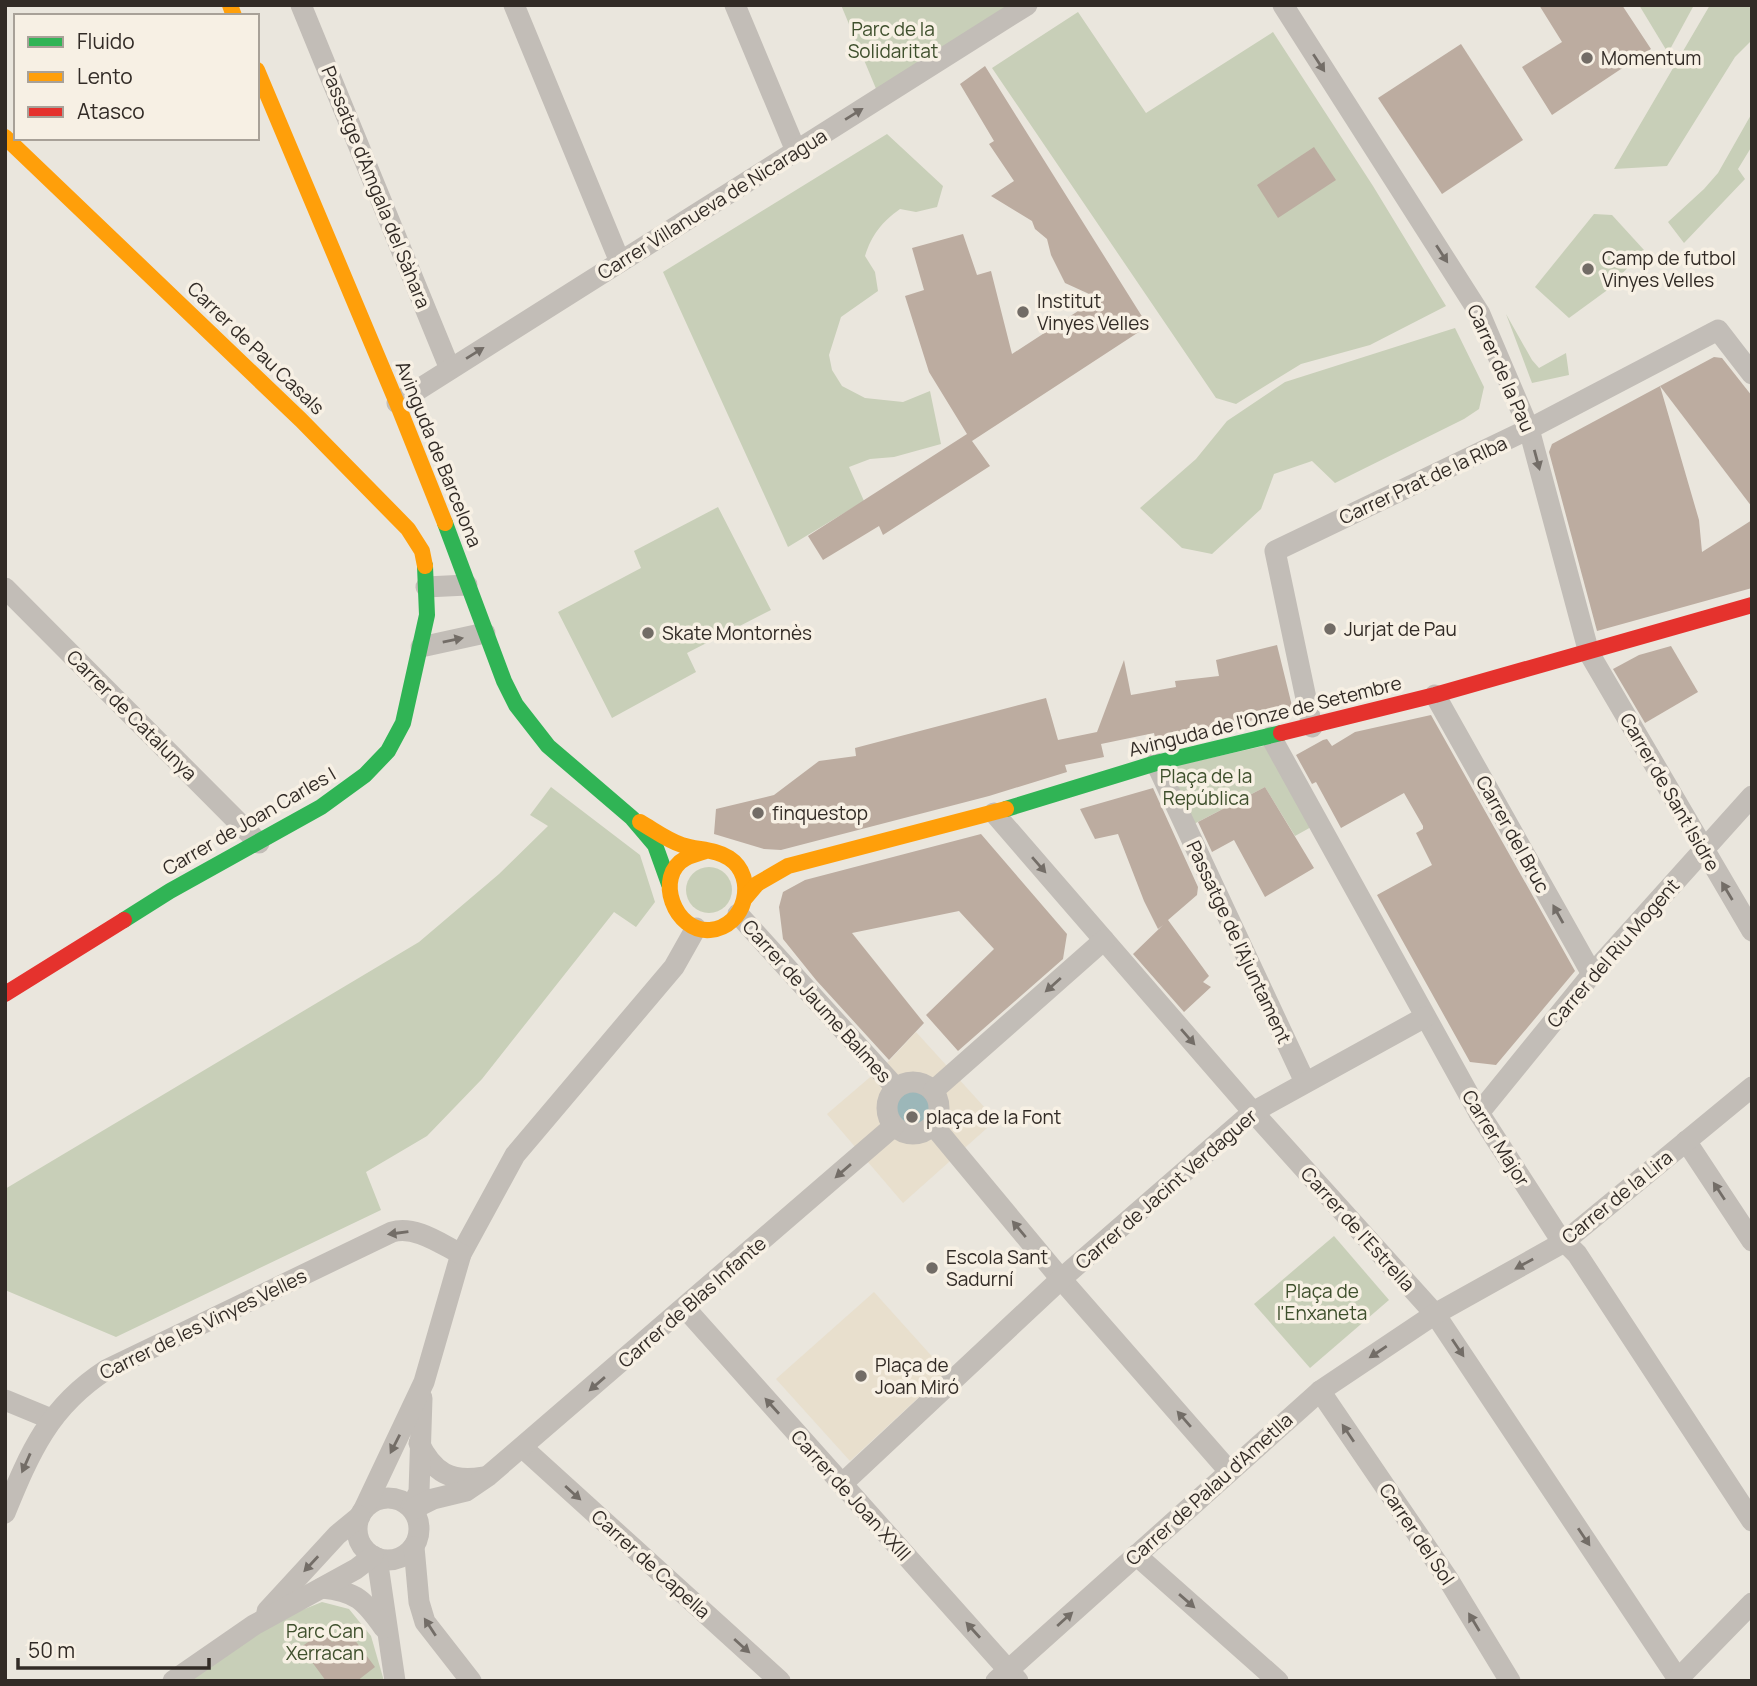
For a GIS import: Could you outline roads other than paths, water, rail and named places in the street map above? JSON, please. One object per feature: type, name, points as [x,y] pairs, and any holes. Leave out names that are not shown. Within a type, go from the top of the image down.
[{"type":"street","name":"Passatge d'Amgala del Sàhara","points":[[301,5],[450,369]]},
{"type":"street","points":[[514,5],[620,262]]},
{"type":"street","points":[[736,5],[796,150]]},
{"type":"street","name":"Carrer Villanueva de Nicaragua","points":[[397,403],[1027,5]]},
{"type":"street","name":"Carrer de la Pau","points":[[1283,5],[1480,314],[1529,429],[1589,653]]},
{"type":"street","name":"Avinguda de Barcelona","points":[[259,75],[397,403],[504,681],[516,705],[548,746],[628,815]]},
{"type":"street","name":"Carrer de Pau Casals","points":[[5,137],[301,420],[408,529],[422,551],[427,615]]},
{"type":"street","name":"Carrer Prat de la RIba","points":[[1312,727],[1275,551],[1529,429],[1718,330],[1752,374]]},
{"type":"street","points":[[426,587],[467,584]]},
{"type":"street","name":"Carrer de Catalunya","points":[[5,588],[259,843]]},
{"type":"street","name":"Avinguda de l'Onze de Setembre","points":[[788,866],[994,813],[1156,763],[1435,695],[1752,605]]},
{"type":"street","name":"Carrer de Joan Carles I","points":[[5,995],[170,891],[321,807],[365,775],[388,751],[403,723],[427,615]]},
{"type":"street","points":[[421,647],[485,633]]},
{"type":"street","name":"Carrer de Sant Isidre","points":[[1589,653],[1702,850],[1752,931]]},
{"type":"street","name":"Carrer del Bruc","points":[[1435,695],[1592,974]]},
{"type":"street","name":"Carrer Major","points":[[1271,737],[1479,1114],[1557,1234],[1577,1254],[1752,1521]]},
{"type":"street","name":"Passatge de l'Ajuntament","points":[[1156,763],[1305,1082]]},
{"type":"street","name":"Carrer del Riu Mogent","points":[[1479,1114],[1592,974],[1752,796]]},
{"type":"street","name":"Carrer de l'Estrella","points":[[994,813],[1252,1112],[1435,1314],[1677,1680]]},
{"type":"street","points":[[628,815],[678,843],[706,852]]},
{"type":"street","points":[[628,815],[655,845],[669,884]]},
{"type":"street","points":[[716,852],[757,868],[788,866],[757,884],[727,925],[716,929],[696,928],[678,917],[672,908],[668,894],[669,884],[676,867],[690,855],[716,852]]},
{"type":"street","points":[[730,859],[743,874],[742,905]]},
{"type":"street","name":"Carrer de Jaume Balmes","points":[[742,905],[896,1088]]},
{"type":"street","points":[[414,1547],[397,1559],[375,1557],[359,1542],[357,1524],[424,1382],[461,1254],[516,1155],[674,967],[696,928]]},
{"type":"street","points":[[933,1091],[1104,940]]},
{"type":"street","name":"Carrer de Jacint Verdaguer","points":[[842,1484],[1061,1279],[1252,1112],[1426,1017]]},
{"type":"street","points":[[916,1082],[933,1091],[938,1100],[939,1112],[933,1125],[924,1132],[901,1132],[890,1121],[887,1110],[890,1096],[896,1088],[916,1082]]},
{"type":"street","name":"Carrer de la Lira","points":[[1435,1314],[1564,1242],[1752,1087]]},
{"type":"street","points":[[933,1125],[1061,1279],[1229,1471]]},
{"type":"street","name":"Carrer de Blas Infante","points":[[412,1508],[433,1499],[466,1491],[488,1476],[894,1126]]},
{"type":"street","points":[[1686,1141],[1752,1241]]},
{"type":"street","name":"Carrer de les Vinyes Velles","points":[[5,1513],[32,1451],[51,1419],[71,1397],[106,1370],[400,1229],[411,1231],[461,1254]]},
{"type":"street","name":"Carrer de Joan XXIII","points":[[685,1308],[842,1484],[1008,1677]]},
{"type":"street","name":"Carrer de Palau d'Ametlla","points":[[1008,1677],[1136,1555],[1320,1391],[1435,1314]]},
{"type":"street","points":[[412,1508],[419,1492],[419,1443],[424,1382]]},
{"type":"street","name":"Carrer del Sol","points":[[1320,1391],[1448,1579],[1510,1681]]},
{"type":"street","points":[[5,1401],[51,1419]]},
{"type":"street","points":[[419,1443],[426,1458],[436,1468],[451,1476],[460,1480],[488,1476]]},
{"type":"street","name":"Carrer de Capella","points":[[523,1448],[780,1681]]},
{"type":"street","points":[[254,1625],[337,1535],[377,1499],[401,1500],[412,1508],[419,1522],[414,1547],[419,1602],[425,1622],[471,1681]]},
{"type":"street","points":[[1136,1555],[1278,1681]]},
{"type":"street","points":[[173,1681],[254,1625],[375,1557]]},
{"type":"street","points":[[375,1557],[395,1681]]},
{"type":"street","points":[[322,1588],[339,1589],[355,1595],[369,1606],[387,1632]]},
{"type":"street","points":[[1677,1680],[1752,1603]]},
{"type":"water","points":[[915,1088],[928,1094],[934,1107],[928,1120],[915,1126],[902,1120],[896,1107],[902,1094]]},
{"type":"place","name":"Momentum","points":[[1587,58]]},
{"type":"place","name":"Camp de futbol Vinyes Velles","points":[[1588,269]]},
{"type":"place","name":"Institut Vinyes Velles","points":[[1023,312]]},
{"type":"place","name":"Jurjat de Pau","points":[[1330,629]]},
{"type":"place","name":"Skate Montornès","points":[[648,633]]},
{"type":"place","name":"finquestop","points":[[758,813]]},
{"type":"place","name":"plaça de la Font","points":[[912,1117]]},
{"type":"place","name":"Escola Sant Sadurní","points":[[932,1268]]},
{"type":"place","name":"Plaça de Joan Miró","points":[[861,1376]]},
{"type":"park label","name":"Parc de la Solidaritat","points":[[893,40]]},
{"type":"park label","name":"Plaça de la República","points":[[1206,787]]},
{"type":"park label","name":"Plaça de l'Enxaneta","points":[[1322,1302]]},
{"type":"park label","name":"Parc Can Xerracan","points":[[325,1642]]}]
